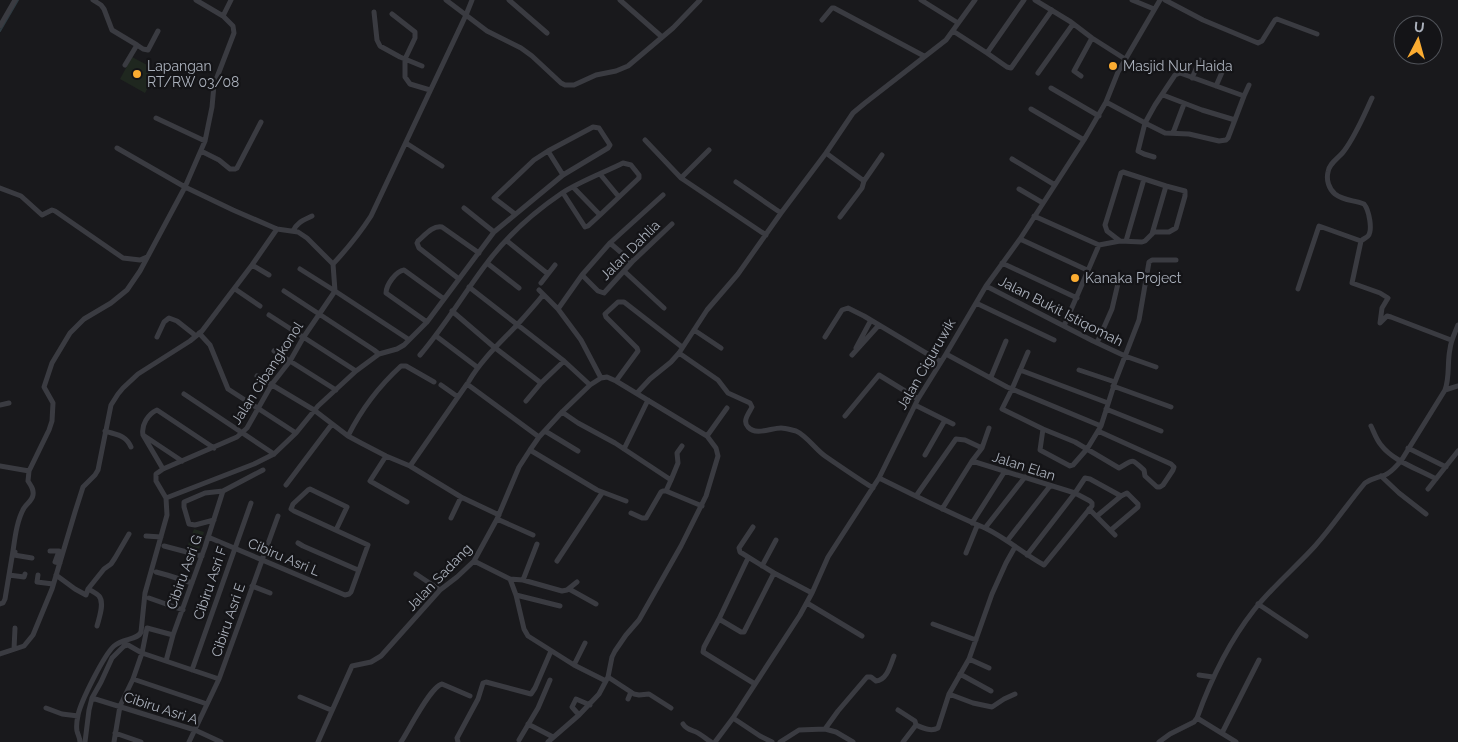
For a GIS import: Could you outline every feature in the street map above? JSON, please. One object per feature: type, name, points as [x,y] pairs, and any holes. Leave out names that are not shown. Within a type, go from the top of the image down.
[{"type":"street","points":[[0,26],[15,0]]},
{"type":"street","points":[[93,0],[104,9],[112,30],[143,50],[148,50],[158,31]]},
{"type":"street","points":[[0,604],[5,599],[16,532],[23,509],[33,495],[33,488],[28,481],[29,471],[52,421],[53,403],[44,387],[52,363],[70,332],[84,319],[111,303],[127,290],[140,271],[185,187],[205,141],[212,108],[214,85],[234,33],[233,26],[223,16],[196,0]]},
{"type":"street","points":[[223,16],[231,0]]},
{"type":"street","points":[[446,0],[487,30],[521,48],[565,85],[574,85],[596,74],[628,66],[673,28],[700,0]]},
{"type":"street","points":[[333,264],[366,224],[406,143],[472,0]]},
{"type":"street","points":[[509,0],[547,33]]},
{"type":"street","points":[[620,0],[662,38]]},
{"type":"street","points":[[921,0],[958,23]]},
{"type":"street","points":[[637,393],[679,353],[707,310],[738,274],[858,108],[942,44],[975,0]]},
{"type":"street","points":[[987,54],[1024,0]]},
{"type":"street","points":[[1035,0],[1125,59]]},
{"type":"street","points":[[1132,0],[1154,9]]},
{"type":"street","name":"Jalan Ciguruwik","points":[[715,742],[733,718],[807,603],[832,551],[879,478],[918,399],[986,286],[1020,239],[1099,116],[1118,72],[1160,0]]},
{"type":"street","points":[[1165,0],[1203,20],[1258,43],[1262,41],[1276,20],[1317,34]]},
{"type":"street","points":[[822,20],[834,8],[924,56]]},
{"type":"street","points":[[953,31],[1007,68],[1012,67],[1052,10]]},
{"type":"street","points":[[374,12],[377,40],[380,46],[394,55],[422,66]]},
{"type":"street","points":[[392,14],[415,32],[415,38],[405,59],[405,77],[407,81],[430,90]]},
{"type":"street","points":[[1038,73],[1073,24]]},
{"type":"street","points":[[1081,76],[1074,71],[1092,38]]},
{"type":"street","points":[[125,65],[137,45]]},
{"type":"street","points":[[1192,78],[1200,60]]},
{"type":"street","points":[[1216,86],[1223,70]]},
{"type":"street","points":[[1154,157],[1138,151],[1144,123],[1177,73],[1244,96]]},
{"type":"street","points":[[200,80],[214,85]]},
{"type":"street","points":[[1106,102],[1165,133],[1189,134],[1224,141],[1227,140],[1249,85]]},
{"type":"street","points":[[1051,88],[1099,116]]},
{"type":"street","points":[[1163,95],[1184,104],[1235,120]]},
{"type":"street","points":[[1372,98],[1346,148],[1333,162],[1327,174],[1328,182],[1334,193],[1343,199],[1361,203],[1366,207],[1370,225],[1369,234],[1361,241],[1352,283],[1380,293],[1388,298],[1382,308],[1380,324],[1388,316],[1452,340]]},
{"type":"street","points":[[1173,133],[1184,104]]},
{"type":"street","points":[[1031,109],[1084,140]]},
{"type":"street","points":[[156,118],[205,141]]},
{"type":"street","points":[[201,151],[219,160],[230,169],[237,168],[261,122]]},
{"type":"street","points":[[166,498],[254,464],[274,454],[296,434],[314,410],[356,371],[379,354],[404,345],[427,322],[494,232],[563,174],[608,148],[610,145],[599,128],[593,127],[534,160],[494,198],[515,214]]},
{"type":"street","points":[[645,140],[681,178],[766,235]]},
{"type":"street","points":[[406,143],[442,166]]},
{"type":"street","points":[[117,148],[185,187],[276,229],[293,231],[307,238],[333,264],[335,291]]},
{"type":"street","points":[[681,178],[709,150]]},
{"type":"street","points":[[548,151],[563,174]]},
{"type":"street","points":[[826,153],[864,181]]},
{"type":"street","points":[[840,217],[862,188],[864,181],[882,155]]},
{"type":"street","points":[[1012,159],[1055,185]]},
{"type":"street","points":[[420,355],[436,336],[487,263],[537,212],[563,193],[573,187],[626,163],[639,173],[639,178],[585,227],[563,193]]},
{"type":"street","points":[[1034,216],[1099,245],[1123,241],[1145,241],[1157,231],[1171,232],[1177,226],[1184,190],[1123,172],[1120,174],[1105,225],[1107,231],[1123,241]]},
{"type":"street","points":[[600,174],[619,196]]},
{"type":"street","points":[[1123,241],[1144,179]]},
{"type":"street","points":[[736,182],[781,213]]},
{"type":"street","points":[[1152,234],[1166,186]]},
{"type":"street","points":[[573,187],[600,215]]},
{"type":"street","points":[[0,188],[20,196],[42,215],[52,210],[56,211],[124,258],[140,260],[147,256]]},
{"type":"street","points":[[1019,189],[1043,202]]},
{"type":"street","points":[[558,309],[582,275],[610,243],[662,195]]},
{"type":"street","points":[[464,208],[494,232]]},
{"type":"street","points":[[293,231],[295,225],[312,216]]},
{"type":"street","name":"Jalan Dahlia","points":[[582,275],[602,293],[672,224]]},
{"type":"street","points":[[459,279],[419,248],[418,241],[438,226],[479,253]]},
{"type":"street","points":[[1298,289],[1319,226],[1361,241]]},
{"type":"street","points":[[0,654],[24,646],[29,641],[52,589],[83,487],[98,470],[111,405],[123,388],[138,374],[198,335],[235,289],[276,229]]},
{"type":"street","points":[[1020,239],[1087,270]]},
{"type":"street","points":[[507,241],[548,274]]},
{"type":"street","points":[[610,243],[632,262]]},
{"type":"street","points":[[1064,326],[1099,245]]},
{"type":"street","points":[[1043,429],[1040,450],[1070,466],[1076,463],[1099,429],[1139,320],[1149,262],[1152,260],[1176,260]]},
{"type":"street","points":[[487,263],[520,288]]},
{"type":"street","points":[[1002,264],[1077,298]]},
{"type":"street","points":[[252,265],[269,275]]},
{"type":"street","points":[[541,283],[556,265]]},
{"type":"street","points":[[300,269],[408,340]]},
{"type":"street","points":[[427,322],[386,293],[387,286],[398,271],[404,270],[444,299]]},
{"type":"street","points":[[624,271],[664,308]]},
{"type":"street","points":[[1097,343],[1112,309],[1119,279]]},
{"type":"street","name":"Jalan Bukit Istiqomah","points":[[986,286],[1097,343],[1156,367]]},
{"type":"street","points":[[469,287],[564,361],[590,385]]},
{"type":"street","points":[[235,289],[260,306]]},
{"type":"street","points":[[284,290],[379,354]]},
{"type":"street","name":"Jalan Cibangkonol","points":[[163,469],[214,448],[243,433],[272,384],[290,361],[303,338],[335,291]]},
{"type":"street","points":[[469,381],[477,367],[517,325],[541,293],[558,309],[581,340],[601,378],[616,380],[707,436],[716,448],[718,456],[710,487],[702,506],[639,620],[615,651],[607,679],[599,694],[590,705],[548,742]]},
{"type":"street","points":[[616,380],[638,351],[606,317],[606,314],[618,302],[624,302],[682,347]]},
{"type":"street","points":[[976,303],[1054,340]]},
{"type":"street","points":[[825,337],[845,308],[871,320],[941,362]]},
{"type":"street","points":[[452,311],[494,347],[541,383]]},
{"type":"street","points":[[269,316],[356,371]]},
{"type":"street","points":[[157,337],[166,319],[169,318],[198,335],[210,345],[228,389],[296,434]]},
{"type":"street","points":[[871,320],[852,355],[879,325]]},
{"type":"street","points":[[1159,742],[1194,722],[1197,718],[1213,677],[1238,632],[1258,604],[1316,544],[1365,483],[1372,478],[1382,476],[1393,470],[1401,461],[1445,390],[1449,378],[1450,349],[1458,325]]},
{"type":"street","points":[[694,330],[721,348]]},
{"type":"street","points":[[436,336],[477,367]]},
{"type":"street","points":[[991,378],[1006,341]]},
{"type":"street","points":[[274,351],[336,390]]},
{"type":"street","points":[[946,354],[1012,389],[1171,464],[1174,467],[1173,470],[1163,485],[1158,487],[1145,476],[1145,471],[1134,461],[1119,468],[1075,442],[1002,410],[1002,407],[1012,389],[1028,352]]},
{"type":"street","points":[[679,353],[718,380],[728,393],[750,403],[752,407],[745,423],[748,428],[753,431],[781,428],[802,434],[819,451],[873,488]]},
{"type":"street","points":[[526,400],[564,361]]},
{"type":"street","points":[[348,436],[373,395],[400,366],[406,366],[434,382]]},
{"type":"street","points":[[1020,370],[1107,406],[1161,431]]},
{"type":"street","points":[[1079,370],[1171,407]]},
{"type":"street","points":[[845,416],[879,375],[918,399]]},
{"type":"street","points":[[257,376],[314,410],[348,436],[410,466],[461,498],[533,535]]},
{"type":"street","name":"Jalan Sadang","points":[[318,742],[352,666],[371,662],[381,656],[440,590],[474,561],[498,517],[519,467],[539,437],[590,385],[601,378]]},
{"type":"street","points":[[410,466],[467,384],[539,437]]},
{"type":"street","points":[[441,385],[458,397]]},
{"type":"street","points":[[1445,390],[1458,386]]},
{"type":"street","points":[[184,394],[274,454]]},
{"type":"street","points":[[624,449],[648,400]]},
{"type":"street","points":[[0,405],[9,403]]},
{"type":"street","points":[[915,405],[953,424]]},
{"type":"street","points":[[707,436],[727,408]]},
{"type":"street","points":[[80,742],[77,732],[80,706],[102,662],[120,641],[140,636],[149,574],[166,520],[166,498],[156,478],[156,474],[163,469],[142,432],[148,417],[153,411],[157,410],[214,448]]},
{"type":"street","points":[[562,412],[671,480]]},
{"type":"street","points":[[925,455],[945,420]]},
{"type":"street","points":[[286,485],[332,424]]},
{"type":"street","points":[[1372,426],[1380,445],[1386,451],[1436,479]]},
{"type":"street","points":[[972,461],[982,448],[989,428]]},
{"type":"street","points":[[105,431],[125,437],[131,447]]},
{"type":"street","points":[[545,431],[578,451]]},
{"type":"street","points":[[143,435],[182,461]]},
{"type":"street","points":[[916,496],[956,439],[965,440],[982,448]]},
{"type":"street","points":[[666,491],[678,463],[677,453],[682,446]]},
{"type":"street","points":[[1408,448],[1446,467]]},
{"type":"street","points":[[530,450],[602,493],[626,501]]},
{"type":"street","points":[[1428,488],[1458,451]]},
{"type":"street","points":[[386,456],[370,482],[407,502]]},
{"type":"street","name":"Jalan Elan","points":[[942,508],[972,461],[1076,493],[1092,503],[1089,509]]},
{"type":"street","points":[[0,466],[29,471]]},
{"type":"street","points":[[214,520],[195,525],[188,524],[184,502],[204,493],[217,490],[224,491],[263,470]]},
{"type":"street","points":[[966,553],[975,525],[1005,471]]},
{"type":"street","points":[[1382,476],[1399,493],[1426,514]]},
{"type":"street","points":[[985,528],[1025,477]]},
{"type":"street","points":[[879,478],[975,525],[985,528],[1044,565],[1089,509],[1113,532],[1138,508],[1138,504],[1127,493],[1120,496],[1097,516]]},
{"type":"street","points":[[1027,555],[1076,493],[1084,479],[1087,478],[1120,496]]},
{"type":"street","points":[[1007,541],[1050,486]]},
{"type":"street","points":[[298,543],[358,570],[368,545],[294,511],[291,508],[292,506],[310,489],[348,507],[336,530]]},
{"type":"street","name":"Cibiru Asri G","points":[[166,661],[173,635],[224,491]]},
{"type":"street","points":[[631,513],[646,518],[661,492],[666,491],[702,506]]},
{"type":"street","points":[[557,561],[602,493]]},
{"type":"street","points":[[451,518],[461,498]]},
{"type":"street","name":"Cibiru Asri F","points":[[192,670],[251,503]]},
{"type":"street","name":"Cibiru Asri E","points":[[188,742],[219,678],[278,516]]},
{"type":"street","points":[[753,527],[739,551],[774,573],[812,593]]},
{"type":"street","points":[[56,575],[85,594],[104,569],[111,564],[129,534]]},
{"type":"street","points":[[146,536],[161,537]]},
{"type":"street","name":"Cibiru Asri L","points":[[208,537],[345,595],[351,592],[358,570]]},
{"type":"street","points":[[762,566],[776,540]]},
{"type":"street","points":[[523,580],[537,544]]},
{"type":"street","points":[[164,546],[202,556]]},
{"type":"street","points":[[898,710],[927,730],[938,728],[949,694],[969,660],[992,594],[1015,546]]},
{"type":"street","points":[[13,551],[15,551],[14,555],[32,558]]},
{"type":"street","points":[[50,551],[59,551],[56,562],[60,563]]},
{"type":"street","points":[[748,558],[703,652],[755,684]]},
{"type":"street","points":[[474,561],[510,579],[523,580],[562,591],[569,589],[577,582]]},
{"type":"street","points":[[156,572],[192,583]]},
{"type":"street","points":[[719,619],[744,632],[774,573]]},
{"type":"street","points":[[9,575],[24,577],[25,574]]},
{"type":"street","points":[[416,574],[440,590]]},
{"type":"street","points":[[38,575],[37,582],[53,584]]},
{"type":"street","points":[[510,579],[516,595],[524,631],[531,639],[574,665],[631,692],[640,695],[649,694],[671,708]]},
{"type":"street","points":[[252,586],[270,593]]},
{"type":"street","points":[[88,589],[99,596],[101,600],[102,606],[97,626]]},
{"type":"street","points":[[569,589],[596,604]]},
{"type":"street","points":[[516,595],[560,606]]},
{"type":"street","points":[[149,598],[183,610]]},
{"type":"street","points":[[807,603],[862,636]]},
{"type":"street","points":[[1258,604],[1306,636]]},
{"type":"street","points":[[933,624],[976,640]]},
{"type":"street","points":[[14,649],[15,628]]},
{"type":"street","points":[[114,742],[120,706],[133,679],[147,628],[173,635]]},
{"type":"street","points":[[574,665],[585,643]]},
{"type":"street","points":[[85,742],[92,698],[112,658],[124,646],[219,678]]},
{"type":"street","points":[[458,742],[457,738],[478,699],[483,683],[486,682],[531,694],[551,651]]},
{"type":"street","points":[[825,729],[868,677],[876,681],[882,679],[894,656]]},
{"type":"street","points":[[969,660],[989,668]]},
{"type":"street","points":[[1222,732],[1259,660]]},
{"type":"street","points":[[960,674],[991,691]]},
{"type":"street","points":[[1199,675],[1213,677]]},
{"type":"street","points":[[133,679],[207,704]]},
{"type":"street","points":[[519,740],[538,708],[550,680]]},
{"type":"street","points":[[403,741],[435,687],[445,685],[470,696]]},
{"type":"street","points":[[628,699],[631,692]]},
{"type":"street","points":[[949,694],[973,703],[992,707],[1016,694]]},
{"type":"street","points":[[300,697],[331,710]]},
{"type":"street","name":"Cibiru Asri A","points":[[92,698],[195,730],[221,742]]},
{"type":"street","points":[[579,715],[572,707],[576,699],[590,705]]},
{"type":"street","points":[[46,708],[62,714],[78,716]]},
{"type":"street","points":[[733,718],[772,742]]},
{"type":"street","points":[[1197,718],[1236,742]]},
{"type":"street","points":[[528,724],[553,737]]},
{"type":"street","points":[[683,724],[711,742]]},
{"type":"street","points":[[903,742],[916,724]]},
{"type":"street","points":[[780,742],[799,730],[825,729],[836,732],[853,742]]},
{"type":"street","points":[[115,733],[141,742]]},
{"type":"shaded area","name":"Lapangan RT/RW 03/08","points":[[132,57],[149,66],[147,71],[154,77],[145,93],[120,79]]},
{"type":"shaded area","points":[[194,529],[204,532],[199,549],[188,545]]},
{"type":"waterway","points":[[0,31],[18,0]]},
{"type":"place","name":"Masjid Nur Haida","points":[[1113,66]]},
{"type":"place","name":"Lapangan RT/RW 03/08","points":[[137,74]]},
{"type":"place","name":"Kanaka Project","points":[[1075,278]]}]
